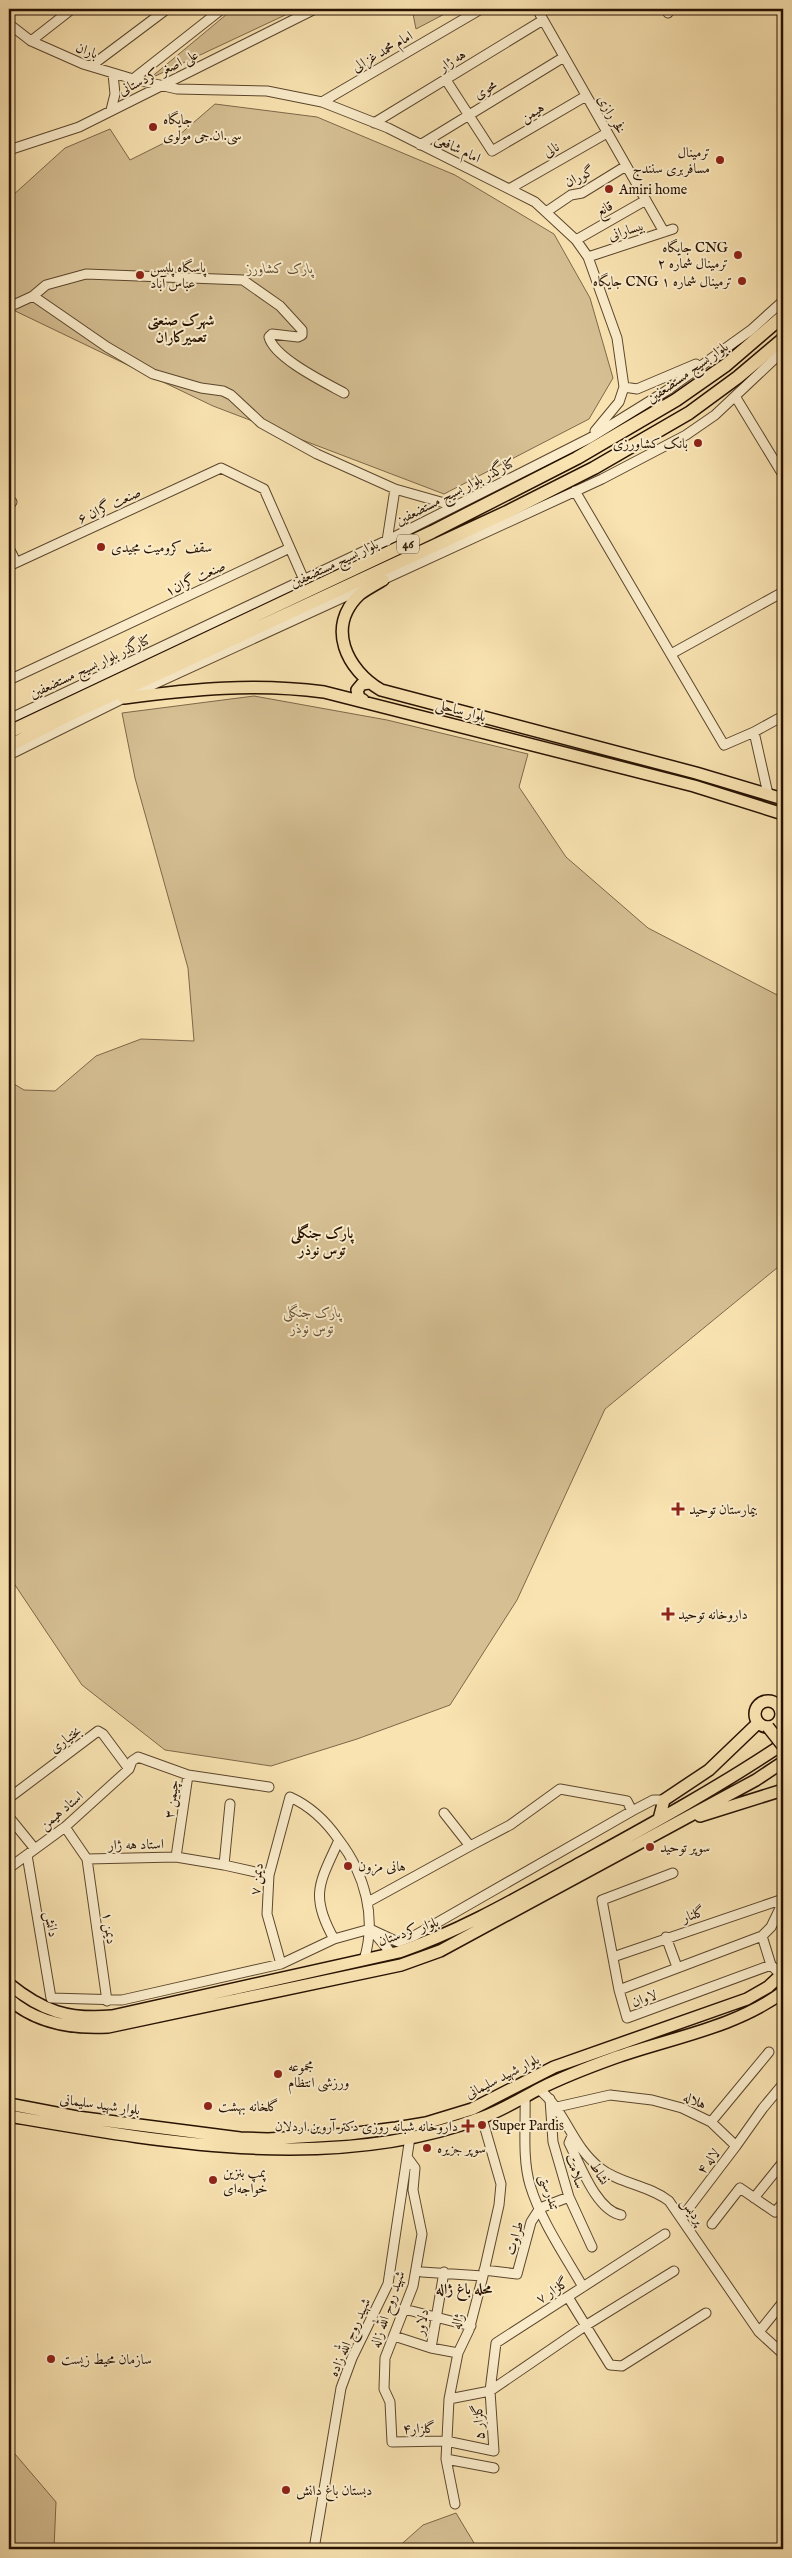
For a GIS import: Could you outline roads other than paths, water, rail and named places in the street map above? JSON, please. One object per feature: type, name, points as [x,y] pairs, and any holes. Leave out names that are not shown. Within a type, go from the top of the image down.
[{"type":"highway","name":"بلوار بسیج مستضعفین","points":[[9,732],[432,532],[577,458],[676,400],[726,365],[783,316]]},
{"type":"highway","name":"بلوار بسیج مستضعفین","points":[[9,746],[69,715],[507,512],[594,468],[688,413],[738,377],[783,338]]},
{"type":"main road","name":"بلوار ساحلی","points":[[383,580],[360,594],[344,618],[342,632],[351,663],[358,674],[381,690],[403,698],[696,773],[783,799]]},
{"type":"main road","points":[[363,700],[356,694],[357,690],[362,684],[369,683]]},
{"type":"main road","name":"بلوار ساحلی","points":[[124,698],[233,686],[272,686],[324,692],[363,700],[694,786],[783,814]]},
{"type":"main road","points":[[658,1819],[664,1800],[709,1770],[763,1725],[775,1725],[782,1722],[780,1704],[770,1701],[762,1703],[755,1712],[763,1725],[783,1745]]},
{"type":"main road","name":"بلوار کردستان","points":[[9,1984],[47,2009],[61,2014],[88,2018],[112,2016],[392,1954],[436,1940],[658,1819],[783,1745]]},
{"type":"main road","name":"بلوار کردستان","points":[[9,1999],[29,2013],[57,2024],[84,2029],[108,2028],[400,1965],[440,1951],[756,1780],[783,1762]]},
{"type":"main road","points":[[681,1821],[783,1790]]},
{"type":"main road","name":"بلوار شهید سلیمانی","points":[[9,2116],[128,2129],[268,2139],[349,2134],[426,2123],[472,2109],[554,2067],[747,1999],[782,1974]]},
{"type":"main road","name":"بلوار شهید سلیمانی","points":[[9,2104],[128,2129],[242,2149],[287,2150],[410,2137],[482,2118],[539,2089],[615,2058],[672,2040],[760,2008],[783,1992]]},
{"type":"main road","points":[[668,2026],[672,2040]]},
{"type":"main road","points":[[652,2031],[656,2044]]},
{"type":"street","points":[[31,41],[72,9]]},
{"type":"street","points":[[91,66],[167,9]]},
{"type":"street","points":[[133,80],[222,9]]},
{"type":"street","name":"علی اصغر کردستانی","points":[[9,150],[79,126],[315,9]]},
{"type":"street","name":"امام محمد غزالی","points":[[322,102],[481,9]]},
{"type":"street","name":"فخر رازی","points":[[537,9],[646,200],[668,231]]},
{"type":"street","name":"هه ژار","points":[[374,123],[543,20]]},
{"type":"street","name":"باران","points":[[9,24],[31,41],[91,66],[133,80],[162,85]]},
{"type":"street","name":"محوی","points":[[420,145],[564,57]]},
{"type":"street","points":[[112,110],[115,94],[113,74]]},
{"type":"street","points":[[446,80],[468,115]]},
{"type":"street","name":"امام شافعی","points":[[162,85],[177,89],[267,91],[322,102],[374,123],[535,202],[576,240],[588,257],[617,338],[624,387]]},
{"type":"street","name":"هیمن","points":[[468,115],[492,151],[586,96]]},
{"type":"street","name":"نالی","points":[[509,189],[607,132]]},
{"type":"street","name":"گوران","points":[[546,212],[571,195],[582,193],[626,166]]},
{"type":"street","name":"قانع","points":[[576,240],[646,200]]},
{"type":"street","name":"بیسارانی","points":[[588,257],[668,231]]},
{"type":"street","points":[[9,307],[33,296],[46,285],[86,274],[243,280],[280,306],[302,330],[302,334],[298,337],[272,334],[269,337],[271,342],[293,363],[310,375],[344,393]]},
{"type":"street","points":[[33,296],[107,347],[153,374],[201,388],[223,391],[231,395],[261,423],[316,454],[395,489],[455,506]]},
{"type":"street","name":"کنارگذر بلوار بسیج مستضعفین","points":[[9,719],[387,541],[590,438],[666,391],[751,330],[783,301]]},
{"type":"street","points":[[9,754],[124,698],[649,456],[686,435],[715,415],[783,351]]},
{"type":"street","points":[[590,438],[619,402],[624,387],[637,388],[716,355]]},
{"type":"street","points":[[735,396],[783,475]]},
{"type":"street","name":"صنعت گران ۶","points":[[13,564],[221,468],[264,489],[290,548]]},
{"type":"street","points":[[387,541],[395,489]]},
{"type":"street","points":[[575,491],[724,745],[754,732],[783,716]]},
{"type":"street","points":[[9,548],[13,564]]},
{"type":"street","points":[[290,548],[304,580]]},
{"type":"street","name":"صنعت گران۱","points":[[9,680],[290,548]]},
{"type":"street","points":[[671,654],[783,592]]},
{"type":"street","points":[[754,732],[768,794]]},
{"type":"street","name":"بختیاری","points":[[9,1798],[98,1731],[129,1769]]},
{"type":"street","name":"استاد هیمن","points":[[9,1868],[64,1827],[129,1769],[132,1761],[138,1757],[188,1775]]},
{"type":"street","points":[[188,1775],[269,1787]]},
{"type":"street","name":"چیمن ۳","points":[[176,1857],[188,1775]]},
{"type":"street","points":[[368,1902],[510,1825],[560,1789],[627,1801],[632,1811]]},
{"type":"street","name":"دیمن ۷","points":[[281,1964],[267,1914],[269,1875],[290,1797],[312,1810],[329,1826],[339,1840]]},
{"type":"street","points":[[107,2000],[136,1998],[281,1964],[334,1939],[370,1929],[398,1942],[414,1936],[632,1811],[653,1800],[664,1800]]},
{"type":"street","points":[[224,1864],[230,1804]]},
{"type":"street","points":[[444,1814],[470,1846]]},
{"type":"street","points":[[9,1817],[35,1848]]},
{"type":"street","points":[[64,1827],[87,1858]]},
{"type":"street","points":[[334,1939],[321,1917],[318,1891],[339,1840],[354,1859],[368,1902],[370,1929],[364,1960]]},
{"type":"street","name":"دانش","points":[[27,1855],[52,1998],[107,2000]]},
{"type":"street","name":"استاد هه ژار","points":[[87,1858],[176,1857],[224,1864],[269,1875]]},
{"type":"street","name":"دیمن ۱","points":[[87,1858],[107,2000]]},
{"type":"street","points":[[619,1990],[602,1900],[673,1873]]},
{"type":"street","points":[[782,1974],[771,1965],[762,1936],[771,1927],[783,1901]]},
{"type":"street","name":"گلنار","points":[[613,1957],[783,1901]]},
{"type":"street","points":[[370,1929],[392,1954]]},
{"type":"street","name":"لاوان","points":[[762,1936],[619,1990],[627,2018],[771,1965]]},
{"type":"street","points":[[666,1938],[677,1967]]},
{"type":"street","points":[[711,2122],[769,2052]]},
{"type":"street","points":[[736,2146],[762,2108],[782,2086]]},
{"type":"street","name":"پردیس","points":[[539,2089],[558,2107],[572,2136],[587,2156],[602,2170],[624,2181],[654,2191],[670,2201],[720,2278],[759,2332],[783,2354]]},
{"type":"street","name":"هلاله","points":[[558,2107],[610,2095],[659,2102],[682,2108],[711,2122],[736,2146]]},
{"type":"street","name":"تندرستی","points":[[525,2097],[526,2147],[530,2184],[547,2225],[583,2287]]},
{"type":"street","name":"سلامت","points":[[550,2099],[554,2142],[569,2197],[592,2247]]},
{"type":"street","name":"ژاله","points":[[455,2504],[446,2459],[449,2399],[458,2353],[470,2326],[484,2273],[499,2205],[501,2184],[482,2118]]},
{"type":"street","name":"نشاط","points":[[572,2136],[569,2143],[595,2194],[611,2213],[621,2215]]},
{"type":"street","name":"شهید روح الله زاده","points":[[314,2549],[341,2388],[352,2358],[388,2284],[410,2137]]},
{"type":"street","name":"لاله ۴","points":[[682,2217],[736,2146]]},
{"type":"street","name":"شهید روح الله زاله","points":[[392,2442],[390,2402],[384,2389],[385,2358],[413,2286],[422,2234],[413,2190],[415,2168],[407,2157]]},
{"type":"street","points":[[754,2198],[783,2162]]},
{"type":"street","points":[[712,2224],[740,2188],[775,2212],[783,2202]]},
{"type":"street","name":"طراوت","points":[[484,2273],[518,2273],[531,2222],[540,2208],[569,2197]]},
{"type":"street","name":"گلزار ۷","points":[[490,2392],[496,2343],[665,2234]]},
{"type":"street","points":[[449,2399],[490,2392],[585,2326],[674,2271]]},
{"type":"street","points":[[422,2272],[484,2273]]},
{"type":"street","name":"دلاور","points":[[430,2348],[444,2272]]},
{"type":"street","points":[[568,2297],[610,2365],[622,2366],[706,2313]]},
{"type":"street","points":[[759,2332],[783,2302]]},
{"type":"street","points":[[404,2308],[470,2326]]},
{"type":"street","points":[[394,2336],[430,2348],[458,2353]]},
{"type":"street","name":"گلزار ۵","points":[[490,2392],[494,2451]]},
{"type":"street","name":"گلزار۴","points":[[392,2442],[446,2441],[494,2451]]},
{"type":"street","points":[[446,2459],[494,2468]]},
{"type":"place","name":"جایگاه سی.ان.جی مولوی","points":[[153,127]]},
{"type":"place","name":"ترمینال مسافربری سنندج","points":[[720,160]]},
{"type":"place","name":"Amiri home","points":[[609,189]]},
{"type":"place","name":"جایگاه CNG ترمینال شماره ۲","points":[[738,255]]},
{"type":"place","name":"پاسگاه پلیس عباس آباد","points":[[140,275]]},
{"type":"place","name":"جایگاه CNG ترمینال شماره ۱","points":[[742,281]]},
{"type":"place","name":"بانک کشاورزی","points":[[698,443]]},
{"type":"place","name":"سقف کرومیت مجیدی","points":[[101,547]]},
{"type":"place","name":"بیمارستان توحید","points":[[678,1509]]},
{"type":"place","name":"داروخانه توحید","points":[[668,1614]]},
{"type":"place","name":"سوپر توحید","points":[[650,1847]]},
{"type":"place","name":"هانی مزون","points":[[348,1866]]},
{"type":"place","name":"مجموعه ورزشی انتظام","points":[[278,2074]]},
{"type":"place","name":"گلخانه بهشت","points":[[208,2106]]},
{"type":"place","name":"Super Pardis","points":[[482,2125]]},
{"type":"place","name":"داروخانه شبانه روزی دکتر آروین اردلان","points":[[468,2126]]},
{"type":"place","name":"سوپر جزیره","points":[[427,2148]]},
{"type":"place","name":"پمپ بنزین خواجه‌ای","points":[[213,2180]]},
{"type":"place","name":"سازمان محیط زیست","points":[[51,2359]]},
{"type":"place","name":"دبستان باغ دانش","points":[[286,2490]]},
{"type":"district","name":"شهرک صنعتی تعمیرکاران","points":[[181,328]]},
{"type":"district","name":"پارک جنگلی توس نوذر","points":[[322,1242]]},
{"type":"district","name":"محله باغ ژاله","points":[[464,2289]]},
{"type":"park label","name":"پارک کشاورز","points":[[280,268]]}]
